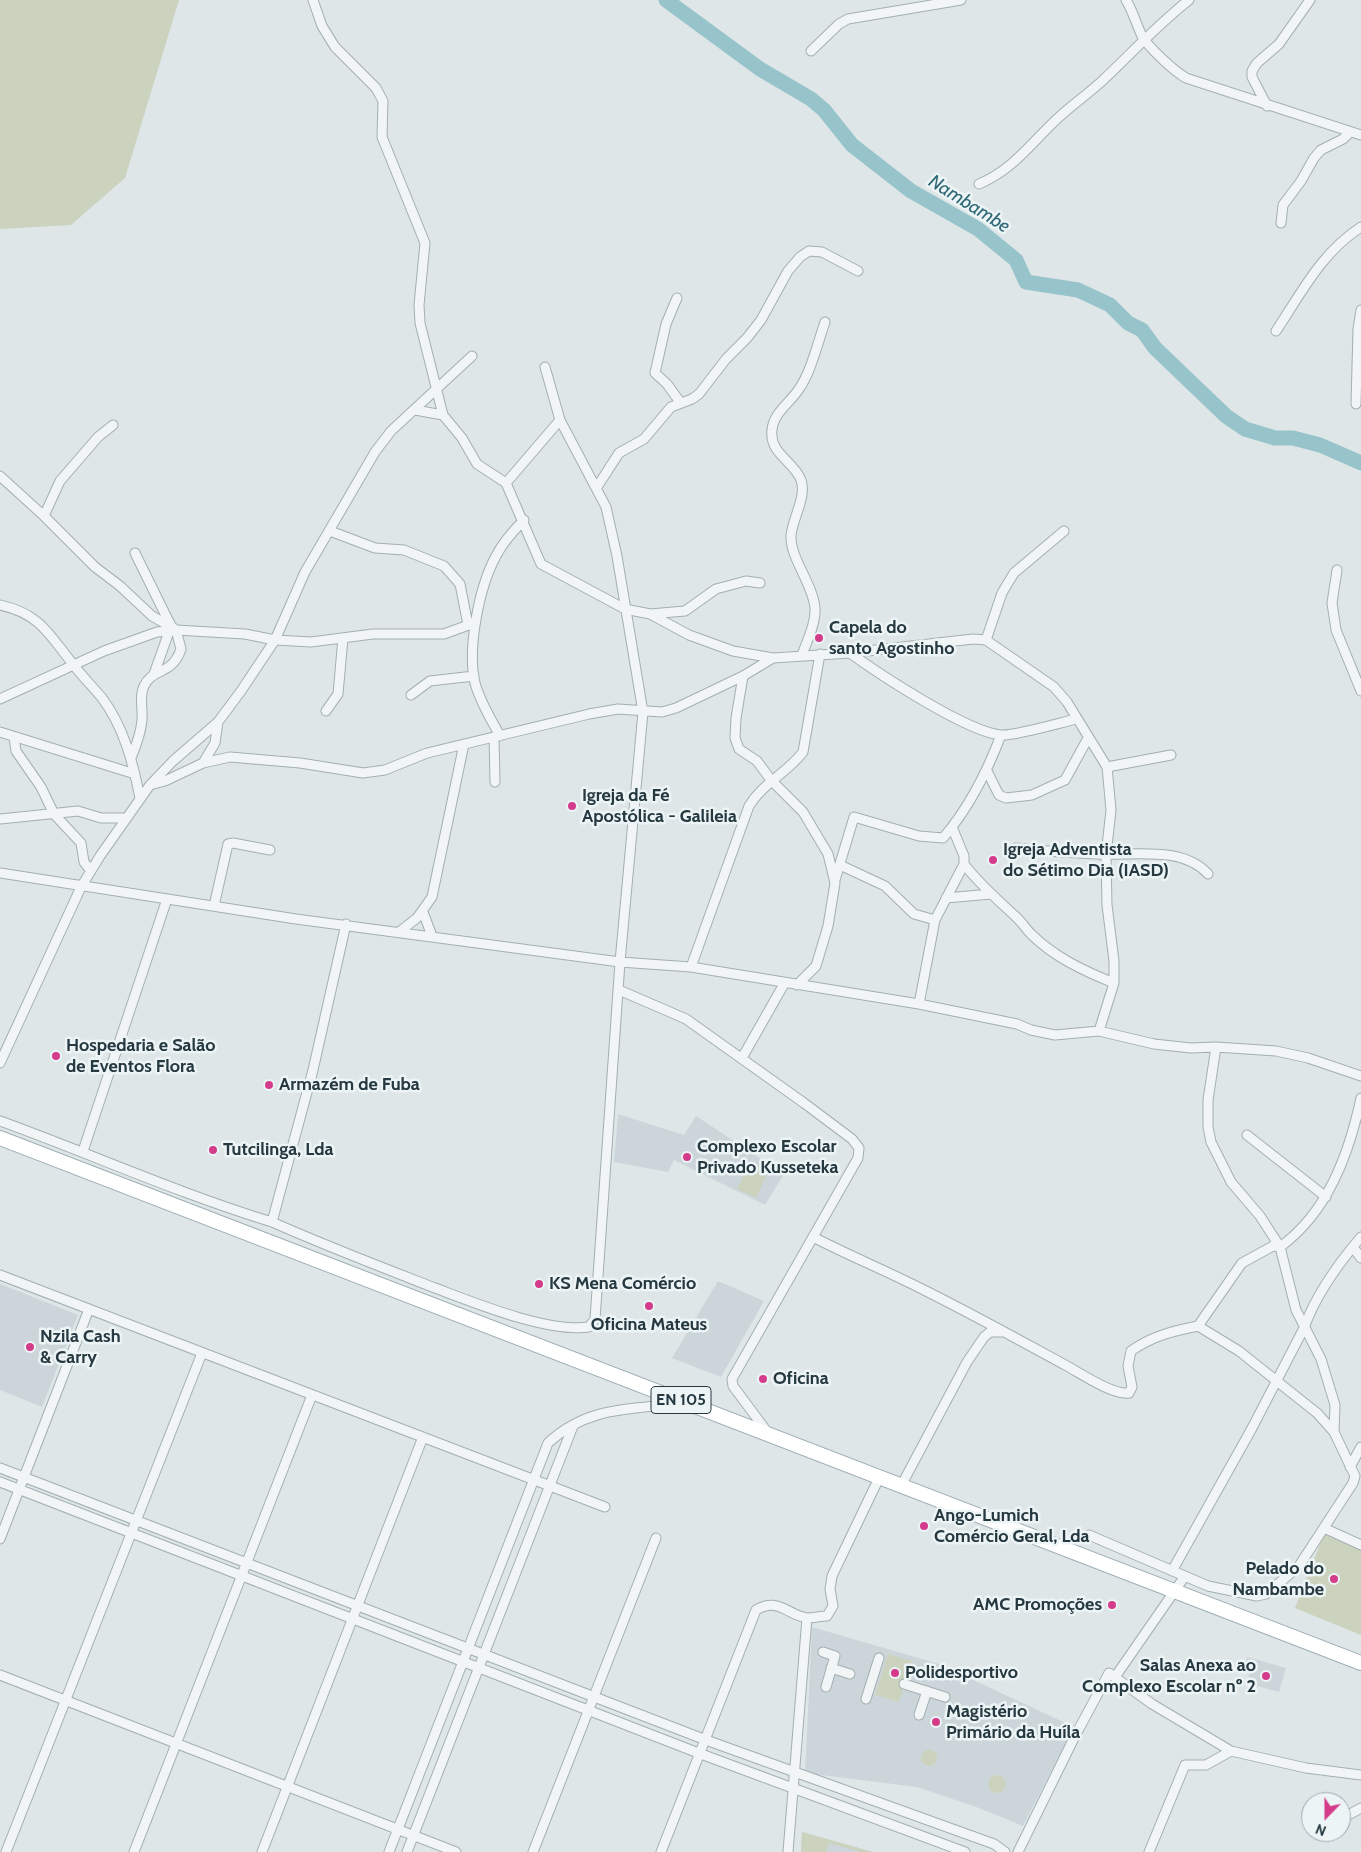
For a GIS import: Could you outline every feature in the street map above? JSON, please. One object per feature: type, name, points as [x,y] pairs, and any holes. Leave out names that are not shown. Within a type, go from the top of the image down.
[{"type":"main road","name":"EN 105","points":[[0,1138],[1361,1663]]},
{"type":"street","points":[[312,0],[322,26],[335,46],[376,88],[383,101],[382,137],[425,243],[419,305],[420,323],[443,415],[462,438],[477,464],[506,483],[542,564],[625,609],[650,614],[689,634],[733,651],[773,658],[850,653],[974,639],[986,640],[1054,687],[1067,702],[1107,767],[1111,810],[1106,855],[1107,905],[1114,961],[1114,983],[1099,1030]]},
{"type":"street","points":[[811,51],[839,24],[848,19],[961,0]]},
{"type":"street","points":[[1126,0],[1144,39],[1177,72],[1186,78],[1267,106],[1361,135]]},
{"type":"street","points":[[980,184],[992,179],[1020,156],[1058,118],[1101,82],[1144,39],[1189,0]]},
{"type":"street","points":[[1267,106],[1252,77],[1252,72],[1257,63],[1278,44],[1310,0]]},
{"type":"street","points":[[1281,223],[1283,205],[1301,181],[1314,158],[1321,150],[1343,139],[1350,132]]},
{"type":"street","points":[[1276,331],[1322,261],[1337,243],[1361,227]]},
{"type":"street","points":[[596,487],[619,452],[644,439],[663,414],[680,402],[699,394],[726,359],[747,338],[761,320],[788,271],[800,257],[809,251],[822,252],[858,271]]},
{"type":"street","points":[[677,298],[666,324],[655,373],[667,384],[680,402]]},
{"type":"street","points":[[1356,404],[1358,329],[1361,310]]},
{"type":"street","points":[[802,655],[815,608],[810,587],[791,537],[802,492],[802,482],[796,470],[781,458],[773,443],[772,428],[784,406],[800,389],[825,322]]},
{"type":"street","points":[[0,1062],[90,871],[150,785],[173,761],[218,722],[274,640],[305,572],[375,452],[390,431],[472,356]]},
{"type":"street","points":[[0,1121],[83,1151],[209,1203],[272,1222],[334,1249],[498,1311],[574,1329],[589,1327],[595,1319],[620,990],[620,962],[643,712],[617,556],[608,515],[596,487],[560,420],[545,367]]},
{"type":"street","points":[[415,410],[443,415]]},
{"type":"street","points":[[506,483],[560,420]]},
{"type":"street","points":[[44,516],[60,481],[98,437],[113,425]]},
{"type":"street","points":[[0,476],[44,516],[95,567],[120,586],[152,616],[172,628]]},
{"type":"street","points":[[0,699],[73,665],[149,633],[172,628],[245,634],[274,640],[311,642],[373,634],[444,634],[471,624],[495,557],[508,537],[524,520]]},
{"type":"street","points":[[330,531],[374,548],[404,550],[444,566],[460,584],[471,624],[474,676],[481,700],[497,736],[495,782]]},
{"type":"street","points":[[986,640],[1002,593],[1014,573],[1064,531]]},
{"type":"street","points":[[135,553],[181,644],[179,655],[171,667],[154,674]]},
{"type":"street","points":[[1337,570],[1332,603],[1336,630],[1361,691]]},
{"type":"street","points":[[650,614],[685,611],[716,589],[746,581],[760,583]]},
{"type":"street","points":[[0,604],[33,617],[103,699],[122,735],[131,758],[140,798]]},
{"type":"street","points":[[131,758],[138,742],[142,721],[141,692],[154,674],[172,628]]},
{"type":"street","points":[[326,711],[338,694],[343,638]]},
{"type":"street","points":[[850,653],[945,712],[982,730],[1001,735],[1076,719]]},
{"type":"street","points":[[691,967],[749,806],[757,792],[803,752],[820,654]]},
{"type":"street","points":[[150,785],[165,781],[203,763],[230,757],[300,763],[362,773],[384,770],[427,753],[618,709],[662,712],[676,708],[743,676],[773,658]]},
{"type":"street","points":[[411,695],[430,681],[474,676]]},
{"type":"street","points":[[743,676],[739,694],[735,738],[739,748],[757,761],[771,780],[804,812],[828,854],[835,883]]},
{"type":"street","points":[[203,763],[215,743],[218,733],[218,722]]},
{"type":"street","points":[[0,732],[135,774]]},
{"type":"street","points":[[797,984],[816,966],[828,926],[835,883],[854,817],[919,836],[943,838],[952,828],[987,771],[1001,735]]},
{"type":"street","points":[[14,736],[16,751],[40,787],[54,814],[81,843],[84,862],[90,871]]},
{"type":"street","points":[[987,771],[999,795],[1006,798],[1032,796],[1065,780],[1088,738]]},
{"type":"street","points":[[399,932],[423,912],[432,897],[464,744]]},
{"type":"street","points":[[1107,767],[1171,755]]},
{"type":"street","points":[[0,819],[78,811],[101,818],[126,818]]},
{"type":"street","points":[[919,1004],[935,920],[964,864],[964,856],[952,828]]},
{"type":"street","points":[[214,906],[228,844],[233,843],[270,850]]},
{"type":"street","points":[[1016,848],[1106,855],[1137,853],[1166,856],[1197,864],[1208,874]]},
{"type":"street","points":[[964,864],[990,894],[1018,919],[1031,934],[1052,951],[1078,968],[1114,983]]},
{"type":"street","points":[[840,865],[885,886],[914,914],[935,920]]},
{"type":"street","points":[[0,873],[296,919],[346,924],[620,962],[691,967],[784,984],[797,984],[919,1004],[1017,1024],[1031,1030],[1055,1035],[1099,1030],[1154,1044],[1191,1048],[1216,1047],[1276,1051],[1308,1058],[1361,1076]]},
{"type":"street","points":[[946,898],[990,894]]},
{"type":"street","points":[[83,1151],[167,899]]},
{"type":"street","points":[[423,912],[432,936]]},
{"type":"street","points":[[272,1222],[313,1070],[346,924]]},
{"type":"street","points":[[742,1058],[784,984]]},
{"type":"street","points":[[620,990],[686,1019],[811,1108],[859,1148],[858,1158],[732,1379],[733,1386],[769,1435]]},
{"type":"street","points":[[1216,1047],[1208,1100],[1208,1127],[1211,1142],[1231,1182],[1260,1216],[1280,1247],[1296,1310],[1321,1359],[1335,1405],[1334,1432]]},
{"type":"street","points":[[1198,1326],[1242,1263],[1273,1246],[1280,1247],[1297,1235],[1326,1196],[1345,1158],[1361,1098]]},
{"type":"street","points":[[1247,1135],[1326,1196]]},
{"type":"street","points":[[813,1237],[861,1262],[928,1292],[1122,1394],[1129,1393],[1132,1386],[1128,1366],[1131,1351],[1144,1342],[1168,1332],[1198,1326],[1239,1350],[1317,1413],[1334,1432],[1355,1476],[1353,1484],[1299,1566],[1266,1594],[1257,1596],[1224,1591],[1089,1535]]},
{"type":"street","points":[[1172,1571],[1304,1328],[1315,1303],[1361,1237]]},
{"type":"street","points":[[1353,1247],[1361,1258]]},
{"type":"street","points":[[0,1275],[605,1507]]},
{"type":"street","points":[[0,1539],[88,1309]]},
{"type":"street","points":[[493,1327],[498,1311]]},
{"type":"street","points":[[901,1486],[967,1362],[984,1337],[990,1332],[1002,1332]]},
{"type":"street","points":[[6,1852],[202,1353]]},
{"type":"street","points":[[134,1852],[312,1395]]},
{"type":"street","points":[[390,1852],[548,1443],[595,1414],[616,1409],[689,1403]]},
{"type":"street","points":[[407,1852],[573,1426]]},
{"type":"street","points":[[262,1852],[423,1437]]},
{"type":"street","points":[[1350,1467],[1361,1447]]},
{"type":"street","points":[[0,1468],[706,1740],[994,1844],[1005,1852]]},
{"type":"street","points":[[662,1852],[756,1610],[765,1605],[784,1607],[807,1618],[827,1616],[833,1606],[830,1589],[832,1576],[879,1478]]},
{"type":"street","points":[[0,1482],[701,1754],[965,1852]]},
{"type":"street","points":[[1324,1528],[1361,1545]]},
{"type":"street","points":[[533,1852],[656,1538]]},
{"type":"street","points":[[1115,1678],[1185,1576]]},
{"type":"street","points":[[788,1852],[807,1618]]},
{"type":"street","points":[[823,1652],[835,1656],[826,1687]]},
{"type":"street","points":[[866,1699],[879,1658]]},
{"type":"street","points":[[831,1668],[850,1674]]},
{"type":"street","points":[[1018,1852],[1075,1736],[1109,1673],[1152,1704],[1231,1751],[1306,1768],[1361,1775]]},
{"type":"street","points":[[0,1675],[456,1852]]},
{"type":"street","points":[[904,1684],[945,1696]]},
{"type":"street","points":[[919,1715],[926,1691]]},
{"type":"street","points":[[1149,1852],[1185,1766],[1206,1765],[1231,1751]]},
{"type":"shaded area","name":"Complexo Escolar Privado Kusseteka","points":[[618,1114],[684,1135],[696,1116],[784,1174],[765,1205],[674,1160],[668,1172],[614,1162]]},
{"type":"shaded area","points":[[718,1281],[764,1301],[721,1377],[672,1358]]},
{"type":"shaded area","points":[[0,1284],[78,1315],[42,1407],[0,1390]]},
{"type":"shaded area","name":"Magistério Primário da Huíla","points":[[812,1627],[939,1664],[1074,1727],[1023,1826],[979,1808],[917,1787],[805,1773]]},
{"type":"shaded area","name":"Salas Anexa ao Complexo Escolar nº 2","points":[[1247,1657],[1286,1668],[1279,1692],[1247,1683],[1251,1668],[1245,1666]]},
{"type":"shaded area","points":[[802,1832],[873,1852],[801,1852]]},
{"type":"green space","points":[[0,0],[179,0],[125,178],[71,225],[0,229]]},
{"type":"green space","points":[[750,1162],[769,1171],[756,1198],[737,1189]]},
{"type":"green space","name":"Pelado do Nambambe","points":[[1324,1534],[1361,1549],[1361,1635],[1295,1608]]},
{"type":"green space","name":"Polidesportivo","points":[[888,1654],[912,1661],[899,1702],[875,1695]]},
{"type":"green space","points":[[929,1750],[935,1752],[937,1758],[935,1764],[929,1766],[923,1764],[921,1758],[923,1752]]},
{"type":"green space","points":[[997,1775],[1003,1778],[1006,1784],[1003,1790],[997,1793],[991,1790],[988,1784],[991,1778]]},
{"type":"green space","points":[[802,1832],[873,1852],[861,1852],[829,1843],[826,1852],[801,1852]]},
{"type":"waterway","name":"Nambambe","points":[[666,0],[760,69],[811,99],[824,110],[852,145],[911,191],[978,229],[1016,260],[1026,282],[1078,290],[1110,305],[1128,323],[1142,330],[1155,348],[1226,416],[1245,429],[1275,438],[1293,438],[1320,445],[1361,463]]},
{"type":"place","name":"Capela do santo Agostinho","points":[[819,638]]},
{"type":"place","name":"Igreja da Fé Apostólica - Galileia","points":[[572,806]]},
{"type":"place","name":"Igreja Adventista do Sétimo Dia (IASD)","points":[[993,860]]},
{"type":"place","name":"Hospedaria e Salão de Eventos Flora","points":[[56,1056]]},
{"type":"place","name":"Armazém de Fuba","points":[[269,1085]]},
{"type":"place","name":"Tutcilinga, Lda","points":[[213,1150]]},
{"type":"place","name":"Complexo Escolar Privado Kusseteka","points":[[687,1157]]},
{"type":"place","name":"KS Mena Comércio","points":[[539,1284]]},
{"type":"place","name":"Oficina Mateus","points":[[649,1306]]},
{"type":"place","name":"Nzila Cash & Carry","points":[[30,1347]]},
{"type":"place","name":"Oficina","points":[[763,1379]]},
{"type":"place","name":"Ango-Lumich Comércio Geral, Lda","points":[[924,1526]]},
{"type":"place","name":"Pelado do Nambambe","points":[[1334,1579]]},
{"type":"place","name":"AMC Promoções","points":[[1112,1605]]},
{"type":"place","name":"Polidesportivo","points":[[895,1673]]},
{"type":"place","name":"Salas Anexa ao Complexo Escolar nº 2","points":[[1266,1676]]},
{"type":"place","name":"Magistério Primário da Huíla","points":[[936,1722]]}]
